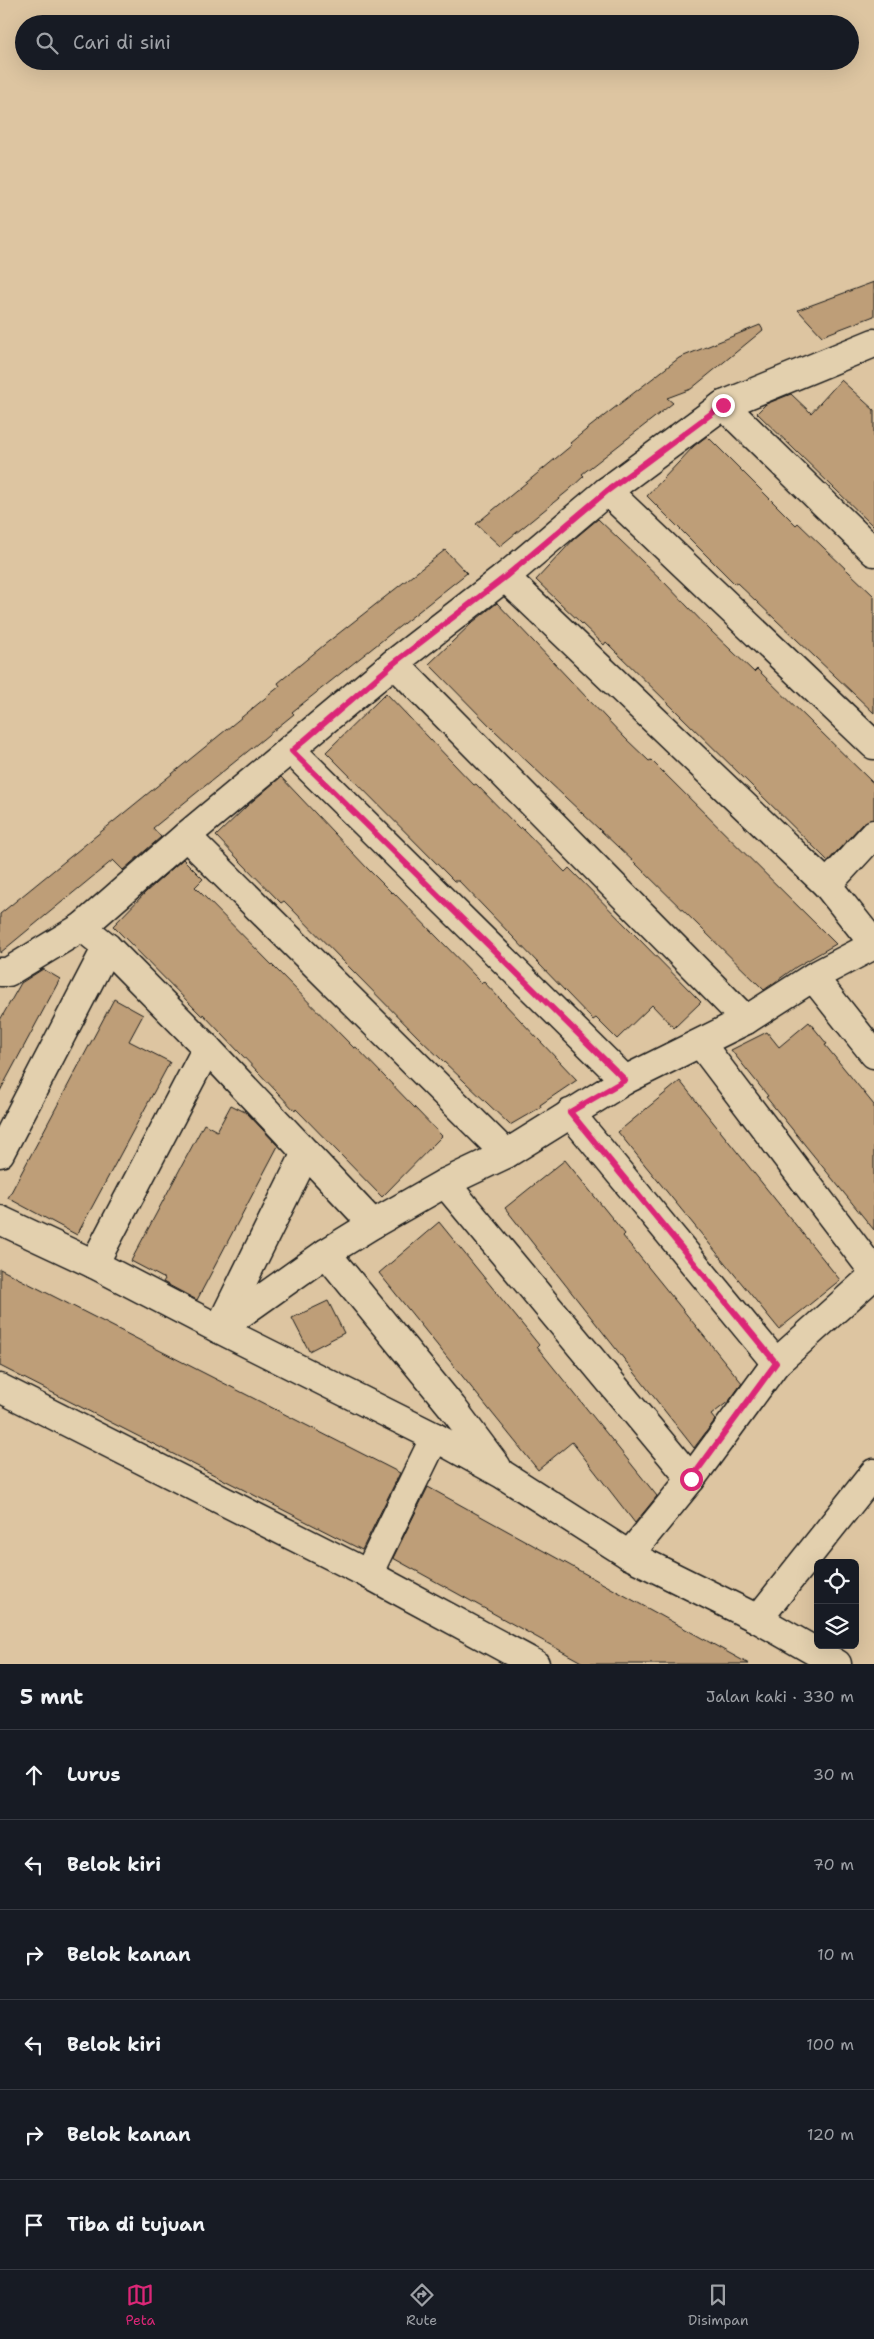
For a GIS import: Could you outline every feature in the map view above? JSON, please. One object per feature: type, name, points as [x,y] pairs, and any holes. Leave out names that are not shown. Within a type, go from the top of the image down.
[{"type":"street","points":[[0,972],[8,972],[82,927],[186,836],[292,751],[394,663],[505,577],[607,491],[723,405],[869,351]]},
{"type":"street","points":[[723,405],[874,552]]},
{"type":"street","points":[[607,491],[874,745]]},
{"type":"street","points":[[220,1329],[326,1253],[373,1224],[445,1182],[506,1154],[570,1112],[625,1080],[701,1044],[746,1020],[813,977],[874,945],[828,885],[505,577]]},
{"type":"street","points":[[394,663],[746,1020]]},
{"type":"street","points":[[292,751],[625,1080]]},
{"type":"street","points":[[828,885],[874,834]]},
{"type":"street","points":[[186,836],[506,1154]]},
{"type":"street","points":[[82,927],[107,947],[208,1048],[373,1224]]},
{"type":"street","points":[[0,1153],[107,947]]},
{"type":"street","points":[[813,977],[874,1054]]},
{"type":"street","points":[[629,1555],[691,1479],[776,1363],[874,1274],[701,1044]]},
{"type":"street","points":[[94,1264],[208,1048]]},
{"type":"street","points":[[570,1112],[776,1363]]},
{"type":"street","points":[[220,1329],[306,1153]]},
{"type":"street","points":[[445,1182],[691,1479]]},
{"type":"street","points":[[0,1220],[94,1264],[435,1437],[502,1474],[629,1555],[758,1620],[837,1664]]},
{"type":"street","points":[[326,1253],[452,1407],[502,1474]]},
{"type":"street","points":[[0,1388],[368,1574],[535,1664]]},
{"type":"street","points":[[368,1574],[435,1437]]},
{"type":"street","points":[[758,1620],[874,1472]]},
{"type":"building","points":[[874,282],[874,316],[822,336],[798,310]]},
{"type":"building","points":[[760,325],[763,330],[691,389],[667,398],[673,403],[582,474],[584,476],[569,490],[500,546],[476,524],[572,445],[570,443],[679,358]]},
{"type":"building","points":[[841,380],[874,410],[874,527],[757,413],[766,404],[791,394],[811,413]]},
{"type":"building","points":[[707,436],[796,525],[798,523],[874,596],[874,713],[737,583],[735,584],[647,496],[694,446]]},
{"type":"building","points":[[598,519],[664,582],[710,630],[754,672],[757,669],[874,784],[874,819],[863,823],[828,861],[606,642],[604,645],[536,580],[574,539]]},
{"type":"building","points":[[445,550],[467,573],[292,712],[294,714],[153,828],[161,837],[123,870],[113,860],[0,953],[0,914],[280,686],[278,683],[324,645]]},
{"type":"building","points":[[497,603],[625,738],[649,761],[651,760],[836,944],[796,967],[764,990],[635,863],[495,731],[429,664],[473,622]]},
{"type":"building","points":[[386,693],[474,785],[476,784],[520,829],[521,827],[565,872],[569,868],[701,1002],[674,1028],[652,1005],[617,1039],[596,1018],[593,1020],[459,881],[454,881],[326,752]]},
{"type":"building","points":[[281,777],[368,869],[482,983],[483,981],[577,1080],[540,1105],[541,1107],[510,1125],[419,1038],[284,901],[281,903],[216,836]]},
{"type":"building","points":[[183,859],[203,879],[195,887],[354,1048],[356,1047],[442,1136],[382,1197],[296,1109],[295,1111],[203,1014],[202,1016],[113,926],[146,892]]},
{"type":"building","points":[[43,969],[60,979],[0,1091],[0,1020],[21,983]]},
{"type":"building","points":[[114,999],[143,1015],[129,1041],[170,1062],[77,1235],[8,1198]]},
{"type":"building","points":[[809,1022],[827,1044],[825,1045],[874,1105],[874,1230],[766,1097],[768,1096],[731,1050],[767,1032],[779,1047]]},
{"type":"building","points":[[680,1081],[840,1280],[779,1329],[618,1132]]},
{"type":"building","points":[[231,1105],[247,1113],[278,1146],[197,1300],[163,1282],[165,1279],[131,1261],[204,1124],[217,1131]]},
{"type":"building","points":[[565,1160],[625,1234],[623,1236],[742,1383],[729,1401],[711,1415],[715,1420],[694,1448],[505,1208]]},
{"type":"building","points":[[439,1222],[539,1345],[537,1347],[657,1496],[635,1523],[572,1442],[538,1470],[379,1273]]},
{"type":"building","points":[[0,1269],[400,1473],[362,1550],[0,1366]]},
{"type":"building","points":[[328,1301],[344,1333],[309,1351],[292,1318]]},
{"type":"building","points":[[428,1487],[749,1664],[585,1664],[393,1558]]},
{"type":"route","points":[[691,1479],[776,1363],[570,1112],[625,1080],[292,751],[394,663],[505,577],[607,491],[723,405]]}]
